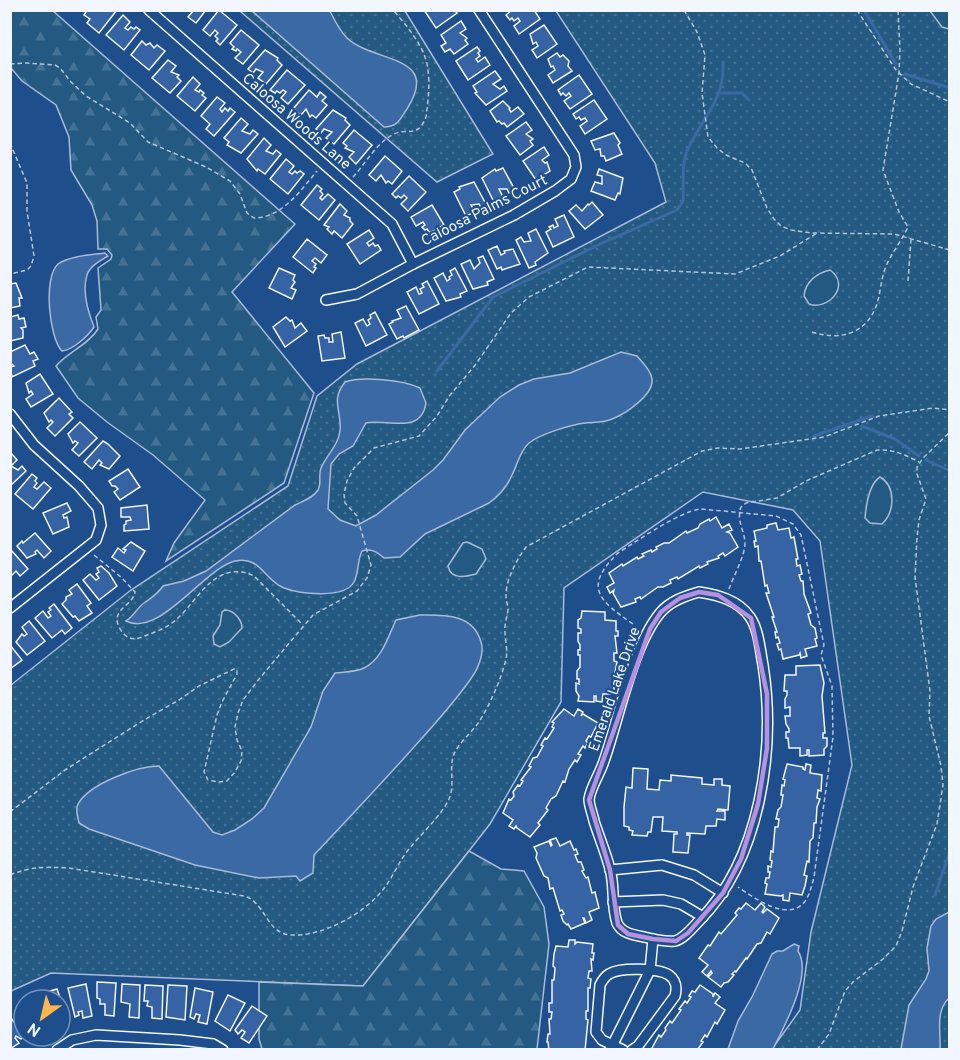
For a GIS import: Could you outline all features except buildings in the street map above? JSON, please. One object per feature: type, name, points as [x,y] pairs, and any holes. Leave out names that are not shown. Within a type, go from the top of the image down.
[{"type":"street","name":"Caloosa Woods Lane","points":[[148,10],[392,224],[413,264]]},
{"type":"street","name":"Caloosa Palms Court","points":[[326,300],[357,294],[514,215],[572,179],[576,167],[574,155],[479,10]]},
{"type":"street","points":[[10,414],[34,446],[79,486],[98,508],[101,525],[96,540],[10,608]]},
{"type":"street","name":"Emerald Lake Drive","points":[[699,592],[725,598],[737,604],[751,618],[759,639],[767,694],[767,748],[758,804],[741,859],[723,893],[687,933],[676,941],[628,934],[618,925],[610,870],[589,801],[638,656],[650,629],[661,612],[680,598],[699,592]]},
{"type":"street","points":[[610,870],[662,865],[694,875],[723,893]]},
{"type":"street","points":[[613,902],[663,900],[681,904],[703,917]]},
{"type":"street","points":[[611,1048],[650,970],[653,939]]},
{"type":"street","points":[[623,1050],[611,1048],[596,1032],[600,986],[603,979],[616,971],[650,970],[669,975],[675,981],[677,988],[675,996],[638,1046],[632,1050]]},
{"type":"street","points":[[57,1050],[72,1040],[96,1035],[180,1040],[213,1044],[223,1050]]},
{"type":"path","points":[[347,184],[387,139],[393,135],[415,132],[424,123],[426,117],[429,69],[425,56],[406,25],[393,10]]},
{"type":"path","points":[[684,10],[697,32],[705,55],[702,93],[708,137],[726,155],[745,163],[752,170],[774,219],[781,226],[792,230],[817,233],[894,234],[950,250]]},
{"type":"path","points":[[857,10],[899,73],[911,84],[950,102]]},
{"type":"path","points":[[812,332],[833,337],[847,335],[858,330],[876,309],[880,282],[887,263],[908,227],[899,212],[884,170],[899,73],[898,10]]},
{"type":"path","points":[[10,64],[55,65],[60,68],[86,96],[130,123],[148,142],[206,167],[230,181],[240,194],[247,213],[254,218],[271,215],[282,208],[323,164]]},
{"type":"path","points":[[10,143],[27,183],[27,211],[34,256],[27,270],[10,274]]},
{"type":"path","points":[[10,812],[65,770],[199,686],[234,669],[237,670],[237,674],[217,715],[204,772],[208,780],[227,781],[241,761],[242,751],[237,741],[236,727],[243,700],[313,615],[357,591],[367,578],[371,565],[357,516],[345,503],[344,494],[347,481],[354,468],[374,448],[419,436],[476,364],[511,313],[529,297],[588,267],[735,274],[780,256],[817,233]]},
{"type":"path","points":[[908,281],[911,239]]},
{"type":"path","points":[[10,875],[34,867],[69,868],[250,897],[276,931],[293,936],[343,922],[371,903],[385,887],[407,850],[448,800],[452,789],[455,751],[479,722],[507,656],[506,590],[517,561],[526,547],[702,451],[824,437],[879,416],[933,408],[950,410]]},
{"type":"path","points":[[817,1050],[833,1026],[845,991],[896,946],[903,931],[914,887],[937,824],[943,785],[941,766],[928,716],[930,691],[915,577],[919,520],[926,499],[917,474],[917,467],[950,432]]},
{"type":"path","points":[[725,598],[745,543],[739,513],[741,507],[746,503],[777,498],[807,481],[877,450],[889,449],[899,452],[920,463]]},
{"type":"path","points":[[633,624],[604,602],[598,591],[597,583],[610,561],[627,548],[693,510],[776,516],[793,524],[801,535],[824,645],[821,655],[832,686],[833,737],[814,877],[804,903],[792,909],[780,910],[751,896],[729,880]]},
{"type":"path","points":[[85,549],[101,559],[135,592],[134,597],[117,617],[118,625],[128,638],[136,640],[172,623],[210,583],[223,574],[235,572],[246,572],[254,576],[303,626]]},
{"type":"highlighted area","points":[[699,592],[718,595],[751,618],[767,694],[767,748],[758,804],[741,859],[723,893],[688,933],[676,941],[653,939],[628,934],[618,925],[610,870],[589,800],[650,629],[661,612],[680,598]]},
{"type":"green space","points":[[11,10],[53,11],[295,224],[232,292],[314,393],[284,483],[166,561],[174,543],[205,500],[153,455],[78,398],[56,366],[89,340],[98,329],[96,317],[101,310],[98,268],[111,259],[112,255],[107,249],[98,249],[97,221],[92,205],[71,170],[69,137],[56,105],[22,81],[11,68]]},
{"type":"green space","points":[[240,11],[405,11],[493,154],[437,182]]},
{"type":"green space","points":[[556,11],[949,11],[949,1049],[772,1049],[800,1010],[811,932],[852,765],[820,541],[793,510],[703,492],[564,588],[561,702],[490,824],[363,986],[51,973],[18,988],[12,988],[11,991],[11,685],[131,590],[288,486],[317,396],[357,364],[666,202],[655,163]]},
{"type":"green space","points":[[930,11],[949,11],[949,29],[942,27]]},
{"type":"green space","points":[[830,270],[839,283],[838,290],[829,301],[823,304],[809,304],[804,296],[809,282],[821,273]]},
{"type":"green space","points":[[880,477],[889,486],[891,506],[882,524],[870,523],[865,518],[867,502],[873,485]]},
{"type":"green space","points":[[467,542],[482,549],[486,559],[476,574],[463,576],[452,574],[448,566],[463,543]]},
{"type":"green space","points":[[225,610],[237,616],[242,628],[229,642],[220,647],[214,644],[213,636],[220,625],[222,612]]},
{"type":"green space","points":[[469,851],[501,869],[524,871],[544,907],[549,944],[537,1049],[262,1049],[259,1039],[259,982],[363,986]]},
{"type":"shaded area","points":[[252,11],[330,11],[339,29],[358,46],[400,62],[410,69],[416,78],[416,91],[407,109],[396,124],[384,127]]},
{"type":"shaded area","points":[[105,253],[108,256],[90,269],[86,281],[86,301],[94,327],[80,342],[62,351],[57,344],[51,321],[49,294],[53,271],[58,264],[68,259]]},
{"type":"shaded area","points":[[621,352],[637,356],[646,366],[652,379],[648,391],[638,403],[609,420],[571,426],[548,433],[529,443],[523,450],[503,491],[493,500],[425,534],[400,557],[384,558],[374,551],[362,551],[354,582],[342,591],[322,594],[291,590],[277,585],[251,562],[235,561],[209,576],[167,612],[153,620],[139,624],[126,621],[163,586],[184,581],[206,571],[295,505],[316,493],[320,485],[321,468],[339,436],[337,400],[345,382],[372,379],[413,385],[420,388],[426,403],[423,413],[410,423],[366,423],[353,446],[339,454],[331,464],[328,509],[340,520],[356,526],[376,515],[433,470],[465,430],[500,397],[534,379],[570,373]]},
{"type":"shaded area","points":[[420,615],[447,616],[464,621],[471,626],[477,633],[482,647],[478,667],[436,723],[314,855],[313,873],[300,881],[296,876],[259,878],[195,865],[89,829],[79,823],[78,804],[92,790],[127,773],[159,766],[213,832],[222,835],[235,830],[264,808],[311,727],[323,691],[335,673],[357,670],[370,664],[384,647],[396,620]]},
{"type":"shaded area","points":[[949,912],[949,998],[940,1015],[940,1049],[901,1049],[909,1005],[929,971],[927,948],[931,926],[936,919]]},
{"type":"shaded area","points":[[794,944],[799,946],[798,951],[802,961],[800,986],[790,1014],[773,1049],[728,1049],[738,1021],[772,954],[783,951]]},
{"type":"waterway","points":[[864,10],[896,64]]},
{"type":"waterway","points":[[437,371],[493,297],[600,244],[677,210],[683,201],[685,157],[716,98],[723,76],[723,62]]},
{"type":"waterway","points":[[905,74],[950,88]]},
{"type":"waterway","points":[[721,93],[742,93],[749,100]]},
{"type":"waterway","points":[[814,436],[872,416]]},
{"type":"waterway","points":[[862,426],[895,439],[919,456]]},
{"type":"waterway","points":[[926,460],[950,471]]},
{"type":"waterway","points":[[935,895],[950,851]]}]
